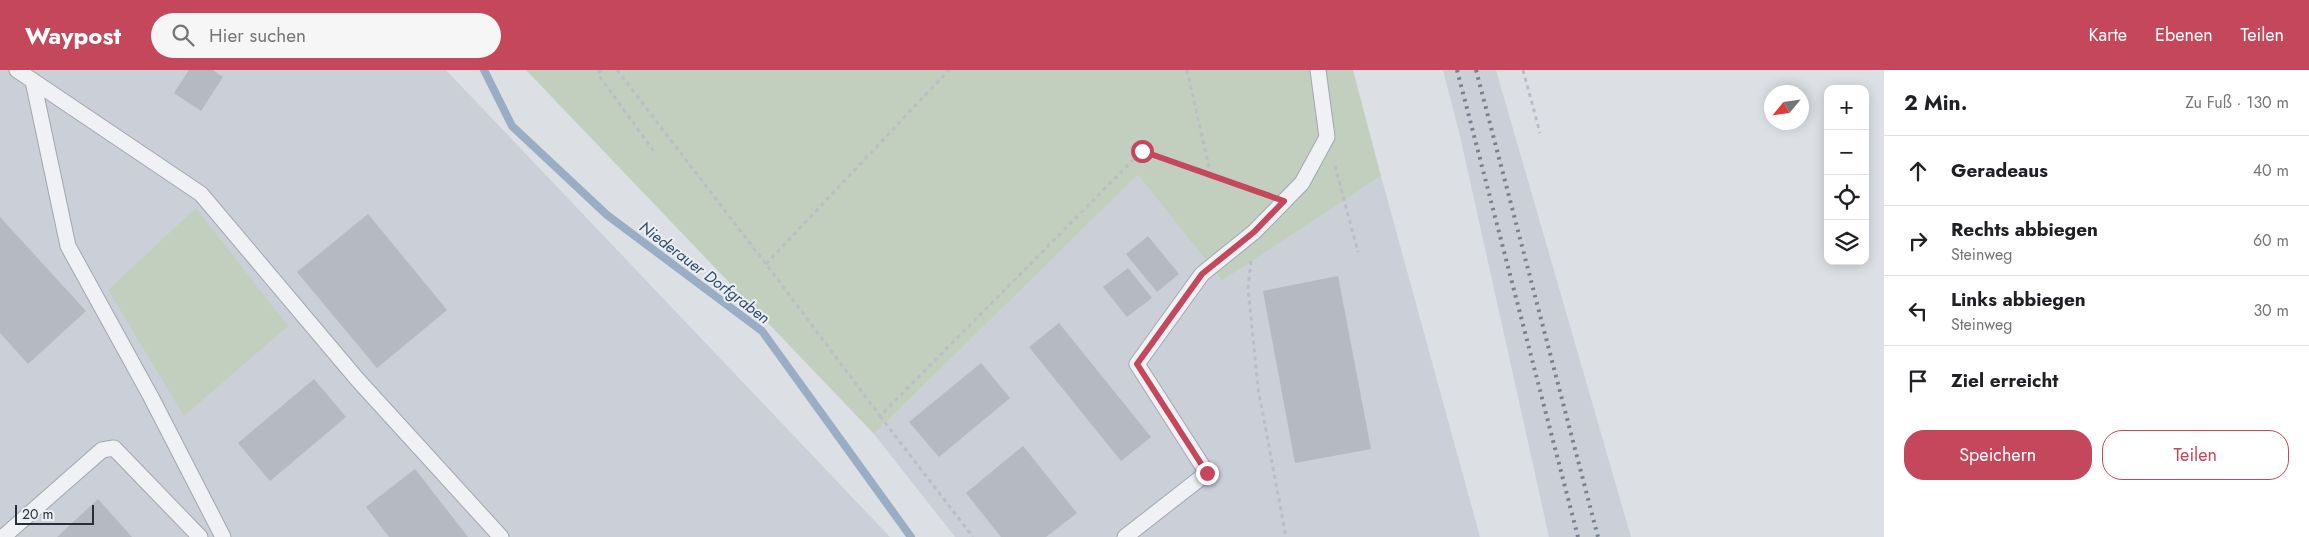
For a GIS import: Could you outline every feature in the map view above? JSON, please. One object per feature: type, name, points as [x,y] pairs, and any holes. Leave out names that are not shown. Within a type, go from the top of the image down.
[{"type":"lane","points":[[18,70],[201,194],[329,346],[501,537]]},
{"type":"lane","points":[[1125,537],[1207,473],[1137,364],[1202,274],[1254,232],[1302,183],[1327,137],[1318,70]]},
{"type":"lane","points":[[33,80],[68,246],[151,396],[223,537]]},
{"type":"lane","points":[[3,537],[102,450],[114,448],[200,537]]},
{"type":"path","points":[[601,70],[598,74],[656,153]]},
{"type":"path","points":[[617,70],[973,537]]},
{"type":"path","points":[[766,264],[949,70]]},
{"type":"path","points":[[1188,70],[1212,176]]},
{"type":"path","points":[[1523,70],[1540,133]]},
{"type":"path","points":[[1327,137],[1358,252]]},
{"type":"path","points":[[880,416],[1142,151],[1284,201]]},
{"type":"path","points":[[1254,232],[1248,288],[1258,388],[1286,537]]},
{"type":"shaded area","points":[[0,70],[446,70],[890,537],[0,537]]},
{"type":"shaded area","points":[[1443,70],[1496,70],[1631,537],[1549,537],[1460,136]]},
{"type":"shaded area","points":[[1138,175],[1222,281],[1381,176],[1480,537],[955,537],[874,434]]},
{"type":"green space","points":[[526,70],[1353,70],[1381,176],[1222,281],[1138,175],[874,434]]},
{"type":"green space","points":[[196,208],[288,326],[184,416],[108,290]]},
{"type":"building","points":[[189,70],[213,70],[223,77],[201,111],[174,93]]},
{"type":"building","points":[[368,214],[447,310],[377,368],[297,272]]},
{"type":"building","points":[[0,217],[86,311],[28,364],[0,333]]},
{"type":"building","points":[[1148,236],[1179,274],[1157,292],[1126,254]]},
{"type":"building","points":[[1128,268],[1152,298],[1127,317],[1103,287]]},
{"type":"building","points":[[1338,276],[1371,449],[1295,463],[1263,291]]},
{"type":"building","points":[[1059,323],[1151,437],[1121,461],[1029,347]]},
{"type":"building","points":[[981,363],[1010,398],[939,457],[909,422]]},
{"type":"building","points":[[314,379],[346,417],[270,481],[238,443]]},
{"type":"building","points":[[1023,446],[1077,513],[1046,537],[1001,537],[966,493]]},
{"type":"building","points":[[415,469],[468,537],[389,537],[366,507]]},
{"type":"building","points":[[98,499],[132,537],[57,537]]},
{"type":"waterway","name":"Niederauer Dorfgraben","points":[[484,70],[512,126],[607,215],[762,331],[911,537]]},
{"type":"railway","points":[[1457,70],[1578,537]]},
{"type":"railway","points":[[1476,70],[1598,537]]},
{"type":"route","points":[[1142,151],[1284,201],[1254,232],[1202,274],[1137,364],[1207,473]]}]
